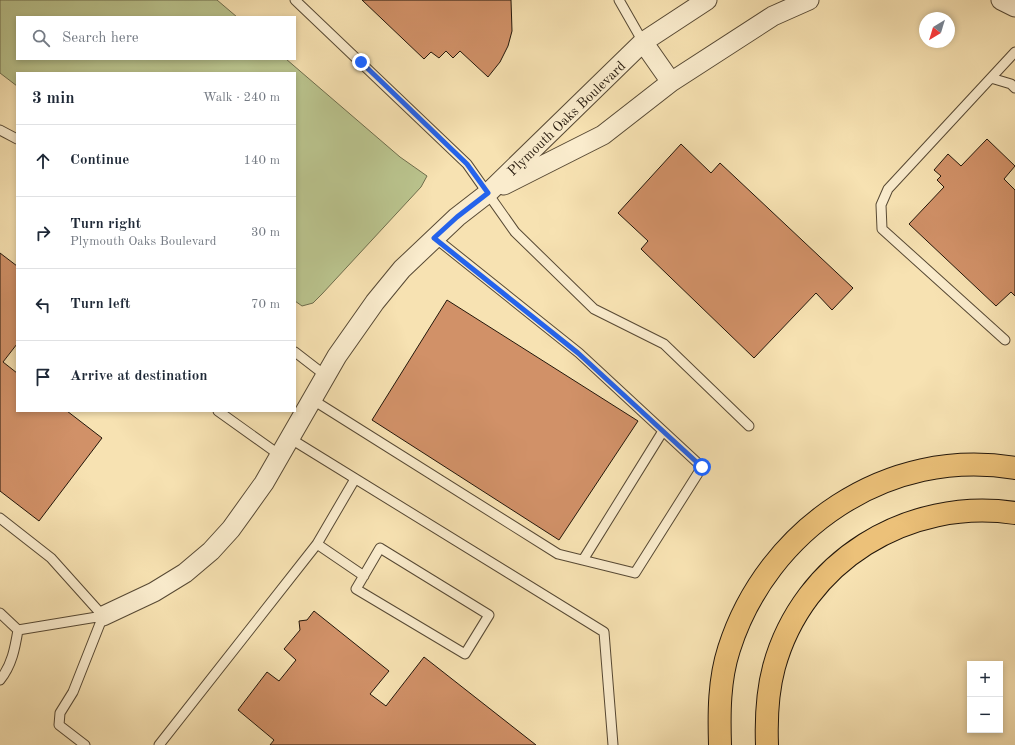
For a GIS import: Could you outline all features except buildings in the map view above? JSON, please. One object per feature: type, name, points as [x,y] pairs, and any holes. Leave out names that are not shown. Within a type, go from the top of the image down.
[{"type":"highway","points":[[720,745],[721,684],[729,650],[740,618],[762,580],[784,551],[809,526],[841,503],[874,486],[912,473],[954,466],[990,465],[1015,468]]},
{"type":"highway","points":[[767,745],[766,709],[774,667],[781,646],[790,625],[802,606],[831,571],[866,542],[908,523],[930,516],[960,512],[998,511],[1015,513]]},
{"type":"street","name":"Plymouth Oaks Boulevard","points":[[103,616],[154,592],[185,573],[211,551],[231,529],[264,483],[281,456],[337,356],[375,302],[402,269],[457,217],[488,193],[643,42],[708,0]]},
{"type":"street","name":"Plymouth Oaks Boulevard","points":[[488,193],[603,135],[671,82],[773,16],[809,0]]},
{"type":"street","points":[[1001,0],[1015,7]]},
{"type":"street","points":[[643,42],[671,82]]},
{"type":"lane","points":[[295,0],[467,164],[515,232],[594,309],[664,344],[749,426]]},
{"type":"lane","points":[[619,0],[643,42]]},
{"type":"lane","points":[[1005,340],[882,229],[881,205],[888,189],[1015,52]]},
{"type":"lane","points":[[991,78],[1011,84],[1015,88]]},
{"type":"lane","points":[[0,130],[16,138]]},
{"type":"lane","points":[[313,400],[558,554],[635,573],[702,467],[578,353],[434,238]]},
{"type":"lane","points":[[296,353],[326,376]]},
{"type":"lane","points":[[219,412],[281,456]]},
{"type":"lane","points":[[583,560],[663,431]]},
{"type":"lane","points":[[290,439],[604,632],[613,745]]},
{"type":"lane","points":[[159,745],[318,544],[356,479]]},
{"type":"lane","points":[[0,518],[51,558],[103,616]]},
{"type":"lane","points":[[318,544],[364,576]]},
{"type":"lane","points":[[380,548],[489,615],[465,654],[356,589],[364,576],[380,548]]},
{"type":"lane","points":[[0,613],[18,630]]},
{"type":"lane","points":[[18,630],[103,616]]},
{"type":"lane","points":[[85,745],[59,725],[60,713],[73,692],[103,616]]},
{"type":"lane","points":[[0,680],[8,670],[15,648],[18,630]]},
{"type":"green space","points":[[0,0],[217,0],[236,16],[16,16],[16,60],[287,60],[400,157],[427,176],[421,187],[322,294],[313,303],[302,306],[296,302],[296,72],[16,72],[16,85],[0,73]]},
{"type":"route","points":[[361,62],[467,164],[488,193],[457,217],[434,238],[578,353],[702,467]]}]
